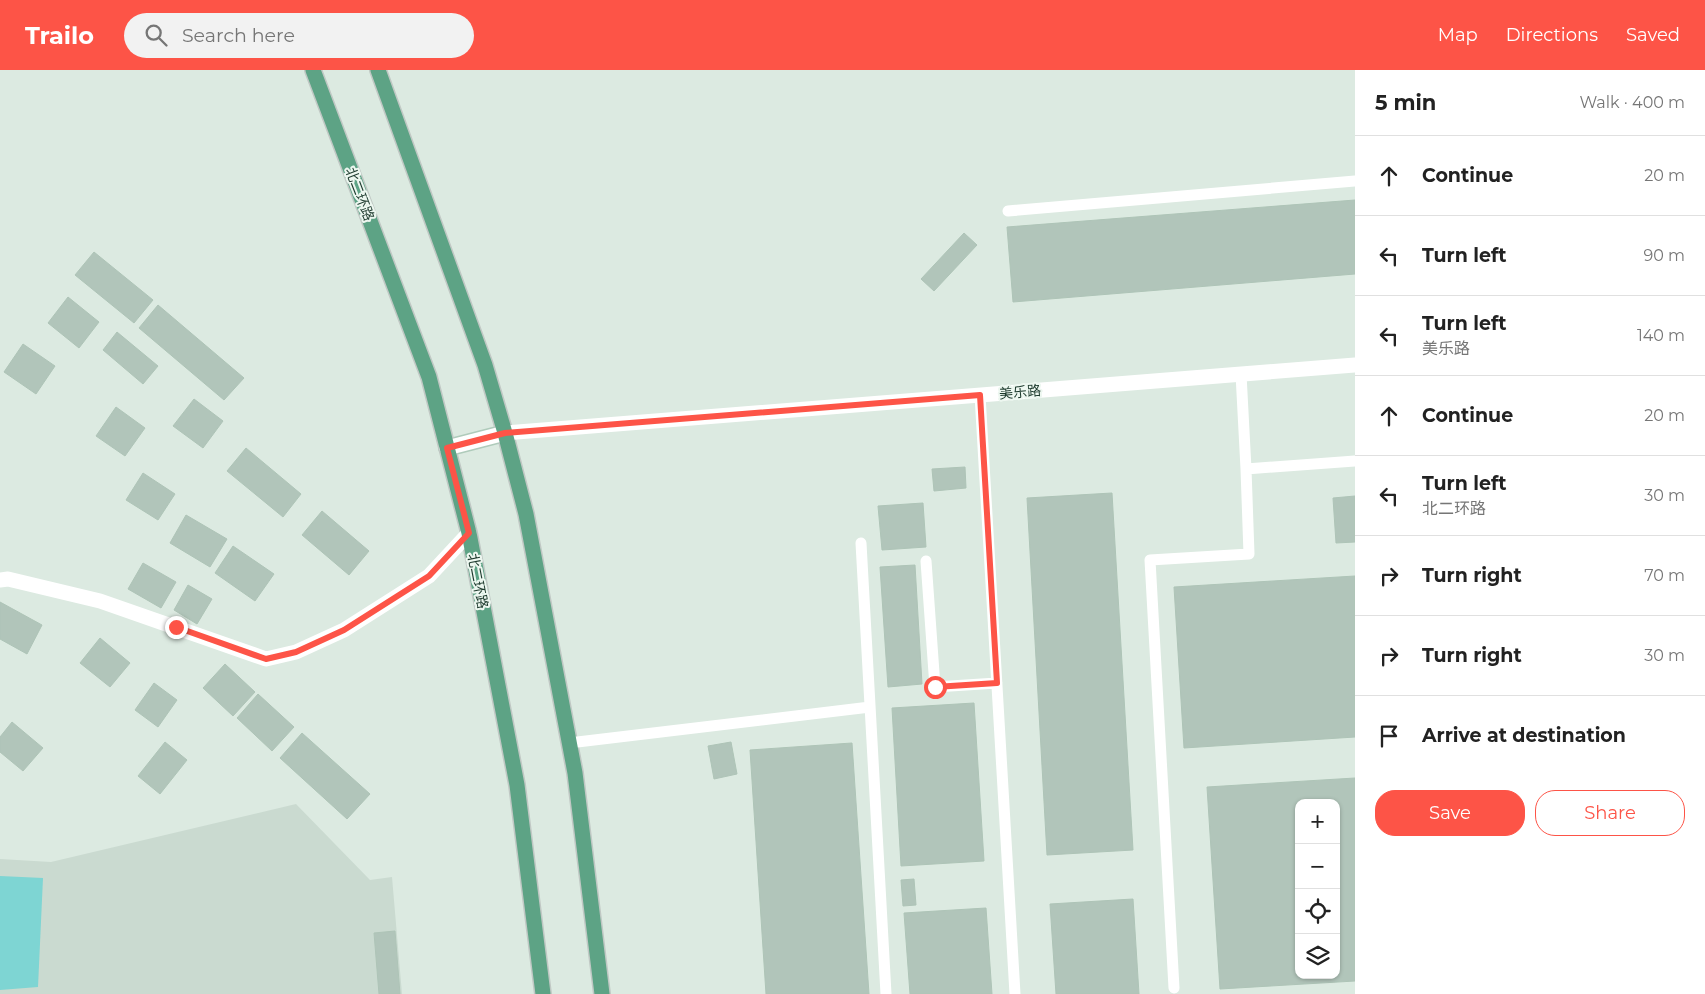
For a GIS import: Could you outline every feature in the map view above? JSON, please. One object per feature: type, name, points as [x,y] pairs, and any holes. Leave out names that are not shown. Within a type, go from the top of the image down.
[{"type":"main road","name":"北二环路","points":[[313,70],[428,377],[469,533],[517,785],[543,994]]},
{"type":"main road","points":[[378,70],[485,365],[526,514],[575,774],[602,994]]},
{"type":"street","name":"美乐路","points":[[447,448],[505,433],[1355,365]]},
{"type":"street","points":[[0,580],[8,579],[100,601],[266,659],[296,652],[352,625],[429,576],[469,533]]},
{"type":"lane","points":[[1008,211],[1355,181]]},
{"type":"lane","points":[[1174,988],[1150,560],[1249,554],[1241,374]]},
{"type":"lane","points":[[980,395],[1015,994]]},
{"type":"lane","points":[[1246,469],[1355,461]]},
{"type":"lane","points":[[861,543],[886,994]]},
{"type":"lane","points":[[926,561],[935,687],[997,683]]},
{"type":"lane","points":[[569,743],[870,707]]},
{"type":"shaded area","points":[[296,804],[370,880],[392,877],[402,994],[0,994],[0,859],[51,862]]},
{"type":"water","points":[[0,876],[43,878],[38,987],[0,990]]},
{"type":"building","points":[[1355,200],[1355,274],[1013,302],[1007,227]]},
{"type":"building","points":[[964,233],[977,245],[934,291],[921,279]]},
{"type":"building","points":[[94,252],[153,300],[134,323],[75,275]]},
{"type":"building","points":[[68,297],[99,322],[79,348],[48,323]]},
{"type":"building","points":[[158,305],[244,378],[224,400],[139,328]]},
{"type":"building","points":[[117,332],[158,366],[143,384],[103,350]]},
{"type":"building","points":[[23,344],[55,366],[36,394],[4,372]]},
{"type":"building","points":[[194,399],[223,421],[203,448],[173,426]]},
{"type":"building","points":[[116,407],[145,428],[125,456],[96,436]]},
{"type":"building","points":[[246,448],[301,494],[283,517],[227,471]]},
{"type":"building","points":[[965,467],[966,488],[934,491],[932,469]]},
{"type":"building","points":[[143,473],[175,494],[158,520],[126,500]]},
{"type":"building","points":[[1112,493],[1133,850],[1047,855],[1027,498]]},
{"type":"building","points":[[1355,496],[1355,542],[1336,543],[1333,498]]},
{"type":"building","points":[[923,503],[926,547],[882,550],[878,506]]},
{"type":"building","points":[[322,511],[369,551],[349,575],[302,535]]},
{"type":"building","points":[[186,515],[227,539],[210,567],[170,543]]},
{"type":"building","points":[[233,546],[274,574],[255,601],[215,573]]},
{"type":"building","points":[[143,563],[176,582],[161,608],[128,589]]},
{"type":"building","points":[[915,565],[922,684],[888,687],[880,567]]},
{"type":"building","points":[[1355,576],[1355,737],[1184,748],[1174,587]]},
{"type":"building","points":[[188,585],[212,599],[197,624],[174,610]]},
{"type":"building","points":[[0,602],[42,625],[27,654],[0,639]]},
{"type":"building","points":[[100,638],[130,663],[110,687],[80,663]]},
{"type":"building","points":[[225,664],[255,692],[233,716],[203,688]]},
{"type":"building","points":[[154,683],[177,700],[158,727],[135,710]]},
{"type":"building","points":[[258,694],[294,727],[272,751],[237,718]]},
{"type":"building","points":[[974,703],[984,861],[901,866],[892,708]]},
{"type":"building","points":[[12,722],[43,748],[23,771],[0,752],[0,737]]},
{"type":"building","points":[[302,733],[370,794],[347,819],[280,758]]},
{"type":"building","points":[[165,742],[187,760],[160,794],[138,776]]},
{"type":"building","points":[[731,742],[737,774],[714,779],[708,746]]},
{"type":"building","points":[[852,743],[869,994],[766,994],[750,750]]},
{"type":"building","points":[[1355,778],[1355,981],[1220,989],[1207,787]]},
{"type":"building","points":[[914,879],[916,905],[903,906],[901,880]]},
{"type":"building","points":[[1133,899],[1139,994],[1056,994],[1050,904]]},
{"type":"building","points":[[986,908],[992,994],[910,994],[904,913]]},
{"type":"building","points":[[395,931],[400,994],[379,994],[374,933]]},
{"type":"route","points":[[176,627],[266,659],[296,652],[344,630],[429,576],[469,533],[447,448],[505,433],[980,395],[997,683],[935,687]]}]
